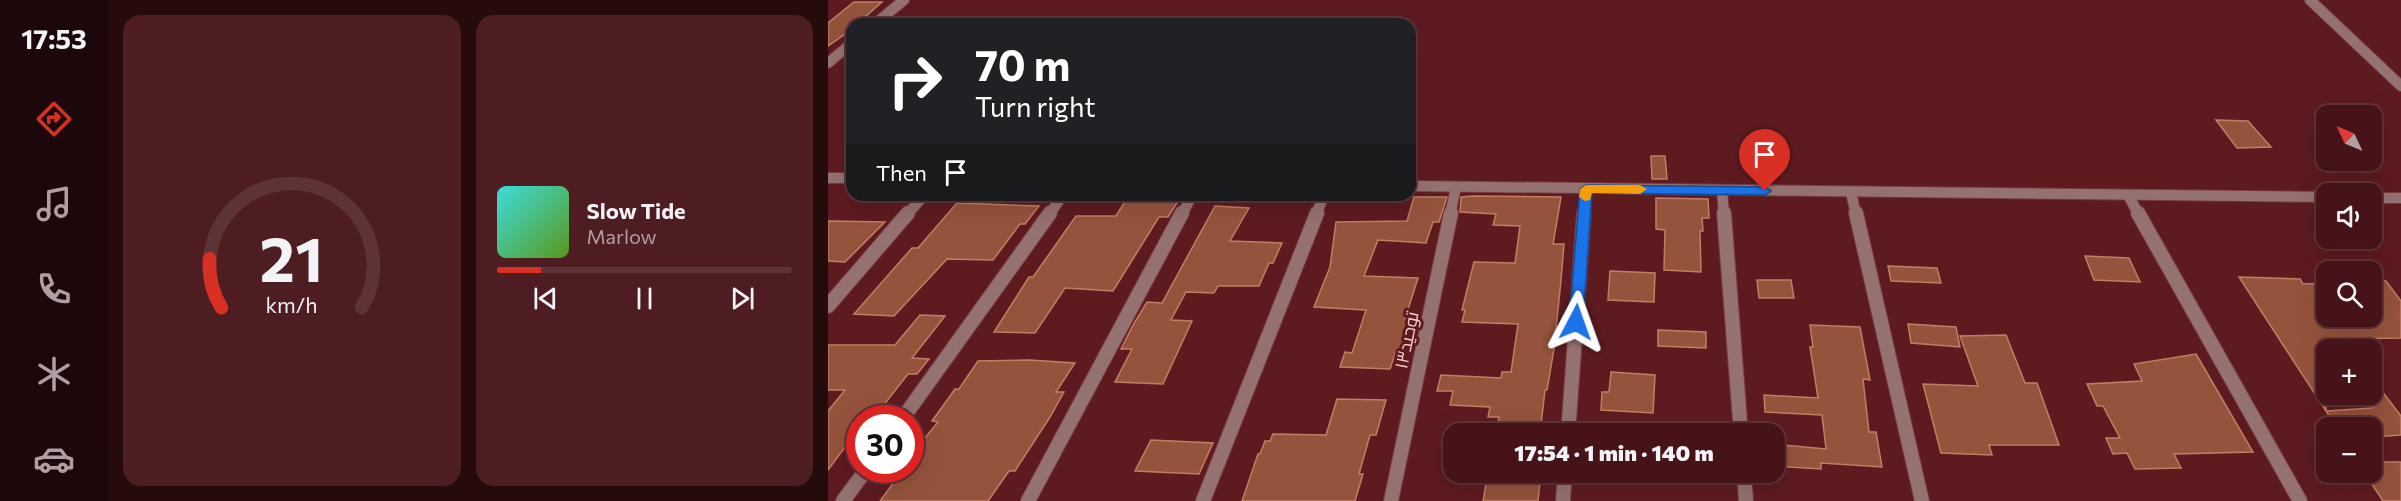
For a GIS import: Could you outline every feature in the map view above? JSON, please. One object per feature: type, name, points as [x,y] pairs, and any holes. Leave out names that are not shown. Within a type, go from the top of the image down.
[{"type":"street","points":[[882,18],[904,0]]},
{"type":"street","points":[[2310,0],[2401,86]]},
{"type":"street","points":[[828,63],[846,48]]},
{"type":"street","points":[[828,178],[846,178]]},
{"type":"street","points":[[1416,186],[2316,197]]},
{"type":"street","name":"توحید۱۳","points":[[1391,501],[1456,187]]},
{"type":"street","points":[[1569,423],[1586,189]]},
{"type":"street","points":[[1722,190],[1740,423]]},
{"type":"street","points":[[1851,192],[1922,501]]},
{"type":"street","points":[[2127,195],[2300,501]]},
{"type":"street","points":[[2382,198],[2401,198]]},
{"type":"street","points":[[828,306],[919,201]]},
{"type":"street","points":[[912,405],[1059,201]]},
{"type":"street","points":[[1028,501],[1189,201]]},
{"type":"street","points":[[1203,501],[1322,201]]},
{"type":"street","points":[[843,501],[856,483]]},
{"type":"street","points":[[1563,501],[1564,483]]},
{"type":"street","points":[[1745,483],[1746,501]]},
{"type":"building","points":[[854,2],[882,2],[864,18],[846,18],[846,33],[828,46],[828,23]]},
{"type":"building","points":[[2216,120],[2248,121],[2271,147],[2237,148]]},
{"type":"building","points":[[1651,156],[1665,156],[1667,179],[1652,179]]},
{"type":"building","points":[[1416,197],[1447,197],[1439,222],[1433,222],[1426,243],[1378,240],[1364,276],[1418,278],[1405,319],[1412,319],[1401,349],[1397,349],[1390,369],[1340,367],[1345,352],[1352,353],[1366,310],[1314,307],[1330,267],[1336,222],[1407,221]]},
{"type":"building","points":[[1461,197],[1561,197],[1553,244],[1564,244],[1561,280],[1554,349],[1547,390],[1545,390],[1541,423],[1498,423],[1499,417],[1488,417],[1490,407],[1450,405],[1453,391],[1437,391],[1441,375],[1501,378],[1502,372],[1511,372],[1518,324],[1462,322],[1465,310],[1462,310],[1474,262],[1515,263],[1520,226],[1493,225],[1496,214],[1460,212]]},
{"type":"building","points":[[1656,198],[1708,199],[1709,218],[1702,218],[1703,231],[1700,231],[1701,272],[1664,270],[1665,230],[1656,229]]},
{"type":"building","points":[[1125,201],[1178,201],[1168,217],[1159,217],[1113,291],[1065,288],[1035,333],[994,332],[1029,277],[1033,277],[1076,216],[1116,216]]},
{"type":"building","points":[[957,203],[1039,206],[1025,224],[1020,224],[993,260],[947,259],[894,316],[854,314],[912,248],[918,248]]},
{"type":"building","points":[[1215,206],[1249,208],[1230,241],[1282,243],[1273,263],[1269,263],[1259,286],[1218,286],[1214,293],[1186,292],[1171,320],[1192,321],[1163,384],[1115,382],[1132,349],[1121,349],[1133,325],[1147,302],[1162,303]]},
{"type":"building","points":[[828,221],[885,222],[845,262],[828,261]]},
{"type":"building","points":[[2085,256],[2129,258],[2140,282],[2094,280]]},
{"type":"building","points":[[1888,266],[1937,268],[1941,283],[1891,281]]},
{"type":"building","points":[[1610,271],[1655,273],[1654,302],[1608,300]]},
{"type":"building","points":[[2239,277],[2300,279],[2303,284],[2316,283],[2316,327],[2382,327],[2382,281],[2386,281],[2401,301],[2401,338],[2316,339],[2316,396]]},
{"type":"building","points":[[1757,280],[1791,280],[1794,298],[1759,298]]},
{"type":"building","points":[[920,315],[945,316],[912,358],[929,359],[917,374],[908,374],[884,405],[846,405],[846,446],[828,470],[828,411],[845,390],[828,390],[828,345],[895,345]]},
{"type":"building","points":[[1908,324],[1956,327],[1960,347],[1911,343]]},
{"type":"building","points":[[1810,325],[1860,327],[1870,380],[1863,379],[1869,432],[1876,432],[1882,467],[1821,463],[1821,469],[1785,467],[1785,445],[1826,449],[1822,415],[1765,412],[1764,395],[1818,398],[1810,347],[1813,347]]},
{"type":"building","points":[[1658,330],[1706,332],[1706,348],[1658,346]]},
{"type":"building","points":[[2006,335],[2025,383],[2037,383],[2059,445],[1989,445],[1992,455],[1941,453],[1923,384],[1978,386],[1960,336]]},
{"type":"building","points":[[2196,354],[2253,452],[2174,454],[2181,468],[2135,469],[2127,453],[2113,454],[2106,438],[2120,438],[2103,406],[2097,406],[2087,384],[2142,381],[2134,364]]},
{"type":"building","points":[[1029,360],[1075,363],[1056,392],[1064,392],[1050,417],[1015,471],[1009,471],[988,501],[880,501],[893,483],[924,483],[924,439],[938,422],[932,421],[955,389],[959,389],[978,361]]},
{"type":"building","points":[[1611,372],[1655,375],[1653,413],[1601,410],[1602,392],[1609,392]]},
{"type":"building","points":[[2382,391],[2401,416],[2401,435],[2382,436],[2382,417],[2330,417],[2322,405],[2326,405],[2326,411],[2372,408],[2372,405],[2382,405]]},
{"type":"building","points":[[1337,399],[1386,400],[1376,435],[1370,435],[1359,474],[1363,474],[1355,501],[1242,501],[1258,454],[1265,441],[1270,441],[1273,434],[1326,435]]},
{"type":"building","points":[[1151,440],[1213,443],[1199,474],[1135,471]]},
{"type":"building","points":[[2382,462],[2401,462],[2401,501],[2383,501],[2371,483],[2382,483]]},
{"type":"building","points":[[1486,483],[1540,483],[1538,501],[1483,501]]},
{"type":"slow traffic","points":[[1585,197],[1586,189],[1640,189]]},
{"type":"route","points":[[1576,322],[1586,189],[1765,191]]}]
